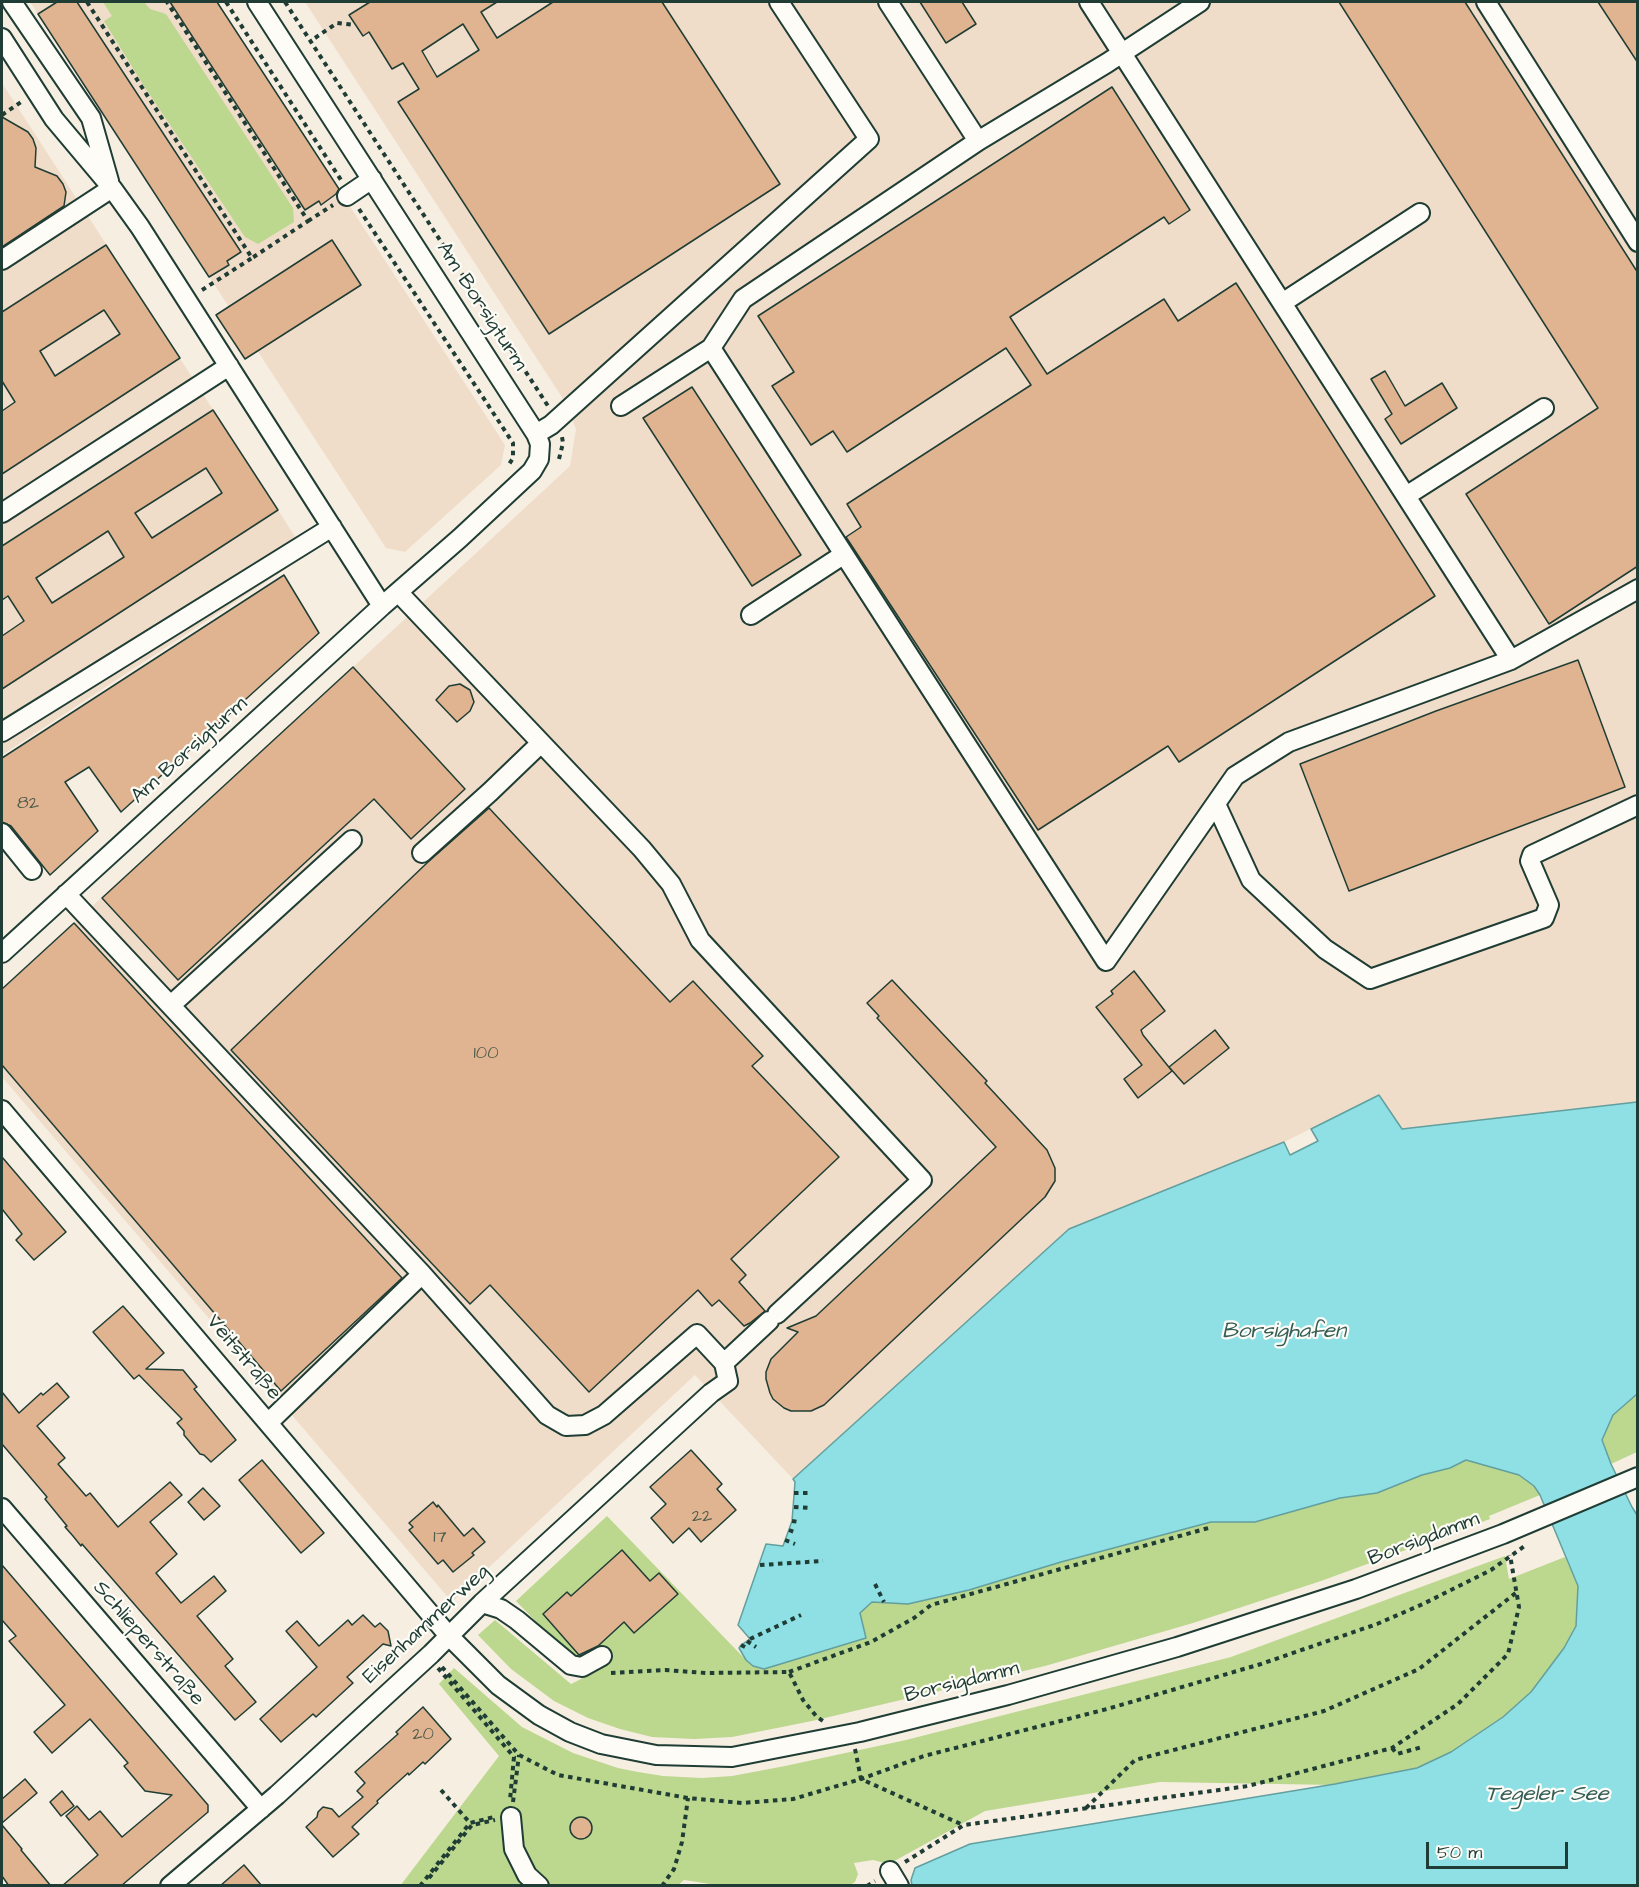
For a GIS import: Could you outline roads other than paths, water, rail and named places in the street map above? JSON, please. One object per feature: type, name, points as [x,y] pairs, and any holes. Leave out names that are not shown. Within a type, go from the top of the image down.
[{"type":"street","points":[[12,2],[91,118],[112,188]]},
{"type":"street","name":"Am Borsigturm","points":[[2,953],[382,606],[460,538],[532,471],[539,459],[540,444],[536,434],[372,180],[347,125],[257,2]]},
{"type":"street","points":[[536,434],[551,425],[869,139],[779,2]]},
{"type":"street","points":[[888,2],[978,141]]},
{"type":"street","points":[[1089,2],[1511,660]]},
{"type":"street","points":[[621,406],[711,348],[743,299],[978,141],[1123,53],[1200,2]]},
{"type":"street","points":[[1486,2],[1638,243]]},
{"type":"street","points":[[2,38],[54,119],[112,188],[140,227],[382,606]]},
{"type":"street","points":[[348,195],[372,180]]},
{"type":"street","points":[[2,260],[112,188]]},
{"type":"street","points":[[1282,303],[1420,213]]},
{"type":"street","points":[[711,348],[1106,961],[1235,776],[1289,742],[1511,660],[1638,589]]},
{"type":"street","points":[[2,513],[229,366]]},
{"type":"street","points":[[1406,496],[1544,408]]},
{"type":"street","points":[[2,732],[332,527]]},
{"type":"street","points":[[751,615],[843,555]]},
{"type":"street","points":[[66,894],[422,1275],[547,1415],[566,1426],[585,1425],[604,1415],[697,1334],[724,1363],[922,1180],[700,940],[670,884],[642,849],[398,592]]},
{"type":"street","points":[[422,853],[541,743]]},
{"type":"street","points":[[1215,804],[1251,880],[1325,950],[1370,979],[1544,918],[1549,905],[1530,861],[1532,855],[1638,805]]},
{"type":"street","points":[[2,833],[32,870]]},
{"type":"street","points":[[171,1005],[352,840]]},
{"type":"street","name":"Veitstraße","points":[[2,1110],[449,1636]]},
{"type":"street","points":[[268,1423],[422,1275]]},
{"type":"street","name":"Eisenhammerweg","points":[[170,1886],[435,1662],[449,1636],[482,1603],[711,1393],[728,1381],[724,1363]]},
{"type":"street","name":"Borsigdamm","points":[[449,1636],[498,1685],[539,1716],[570,1732],[601,1744],[656,1755],[732,1757],[843,1735],[1008,1695],[1177,1647],[1356,1589],[1503,1534],[1638,1477]]},
{"type":"street","name":"Schlieperstraße","points":[[2,1508],[261,1809]]},
{"type":"street","points":[[482,1603],[501,1609],[517,1620],[571,1665],[582,1667],[603,1665]]},
{"type":"street","points":[[506,1811],[514,1849],[527,1875],[539,1886]]},
{"type":"water","name":"Borsighafen","points":[[1379,1095],[1402,1129],[1637,1102],[1637,1394],[1613,1415],[1602,1440],[1611,1464],[1637,1515],[1637,1885],[912,1885],[911,1880],[915,1868],[970,1844],[1335,1784],[1417,1768],[1451,1752],[1503,1717],[1531,1692],[1564,1648],[1576,1626],[1578,1586],[1540,1495],[1534,1486],[1519,1475],[1466,1460],[1450,1468],[1422,1475],[1377,1493],[1340,1498],[1255,1522],[1211,1522],[1061,1562],[969,1590],[908,1604],[872,1602],[860,1613],[866,1638],[764,1669],[753,1666],[746,1660],[739,1648],[750,1639],[738,1625],[766,1544],[783,1546],[792,1521],[795,1482],[793,1479],[1069,1229],[1284,1142],[1290,1155],[1318,1141],[1311,1129]]},
{"type":"water label","name":"Tegeler See","points":[[1547,1795]]}]
